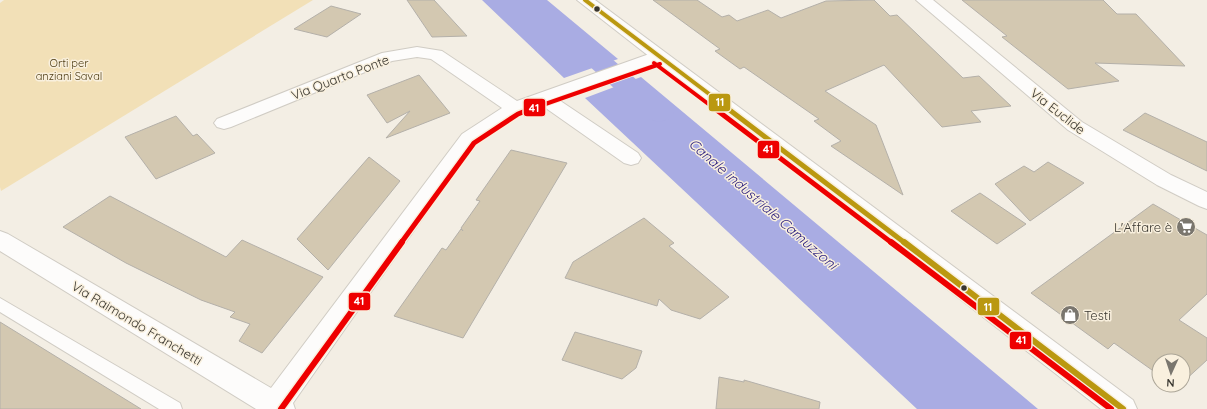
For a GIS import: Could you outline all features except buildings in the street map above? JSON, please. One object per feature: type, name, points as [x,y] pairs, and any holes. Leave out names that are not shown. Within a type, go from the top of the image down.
[{"type":"street","points":[[585,0],[649,59],[1123,409]]},
{"type":"street","name":"Via Euclide","points":[[924,0],[1075,126],[1164,180],[1207,201]]},
{"type":"street","name":"Via Quarto Ponte","points":[[224,123],[388,57],[417,52],[436,55],[515,108]]},
{"type":"street","points":[[278,407],[469,138],[515,108],[549,94],[649,59]]},
{"type":"street","points":[[549,94],[631,158]]},
{"type":"street","name":"Via Raimondo Franchetti","points":[[0,240],[278,407]]},
{"type":"lane","points":[[0,304],[174,409]]},
{"type":"green space","name":"Orti per anziani Saval","points":[[4,0],[313,0],[1,191],[0,3]]},
{"type":"water","points":[[482,0],[547,0],[618,59],[564,78]]},
{"type":"water","points":[[641,77],[1038,409],[917,409],[585,98]]},
{"type":"waterway","name":"Canale industriale Camuzzoni","points":[[528,0],[659,113]]},
{"type":"transit line","name":"11","points":[[585,0],[1123,409]]},
{"type":"transit line","name":"41","points":[[654,63],[1111,409]]},
{"type":"transit line","name":"41","points":[[281,409],[474,143],[518,114],[660,64]]},
{"type":"place","name":"L'Affare è","points":[[1186,227]]},
{"type":"place","name":"Testi","points":[[1070,315]]}]
